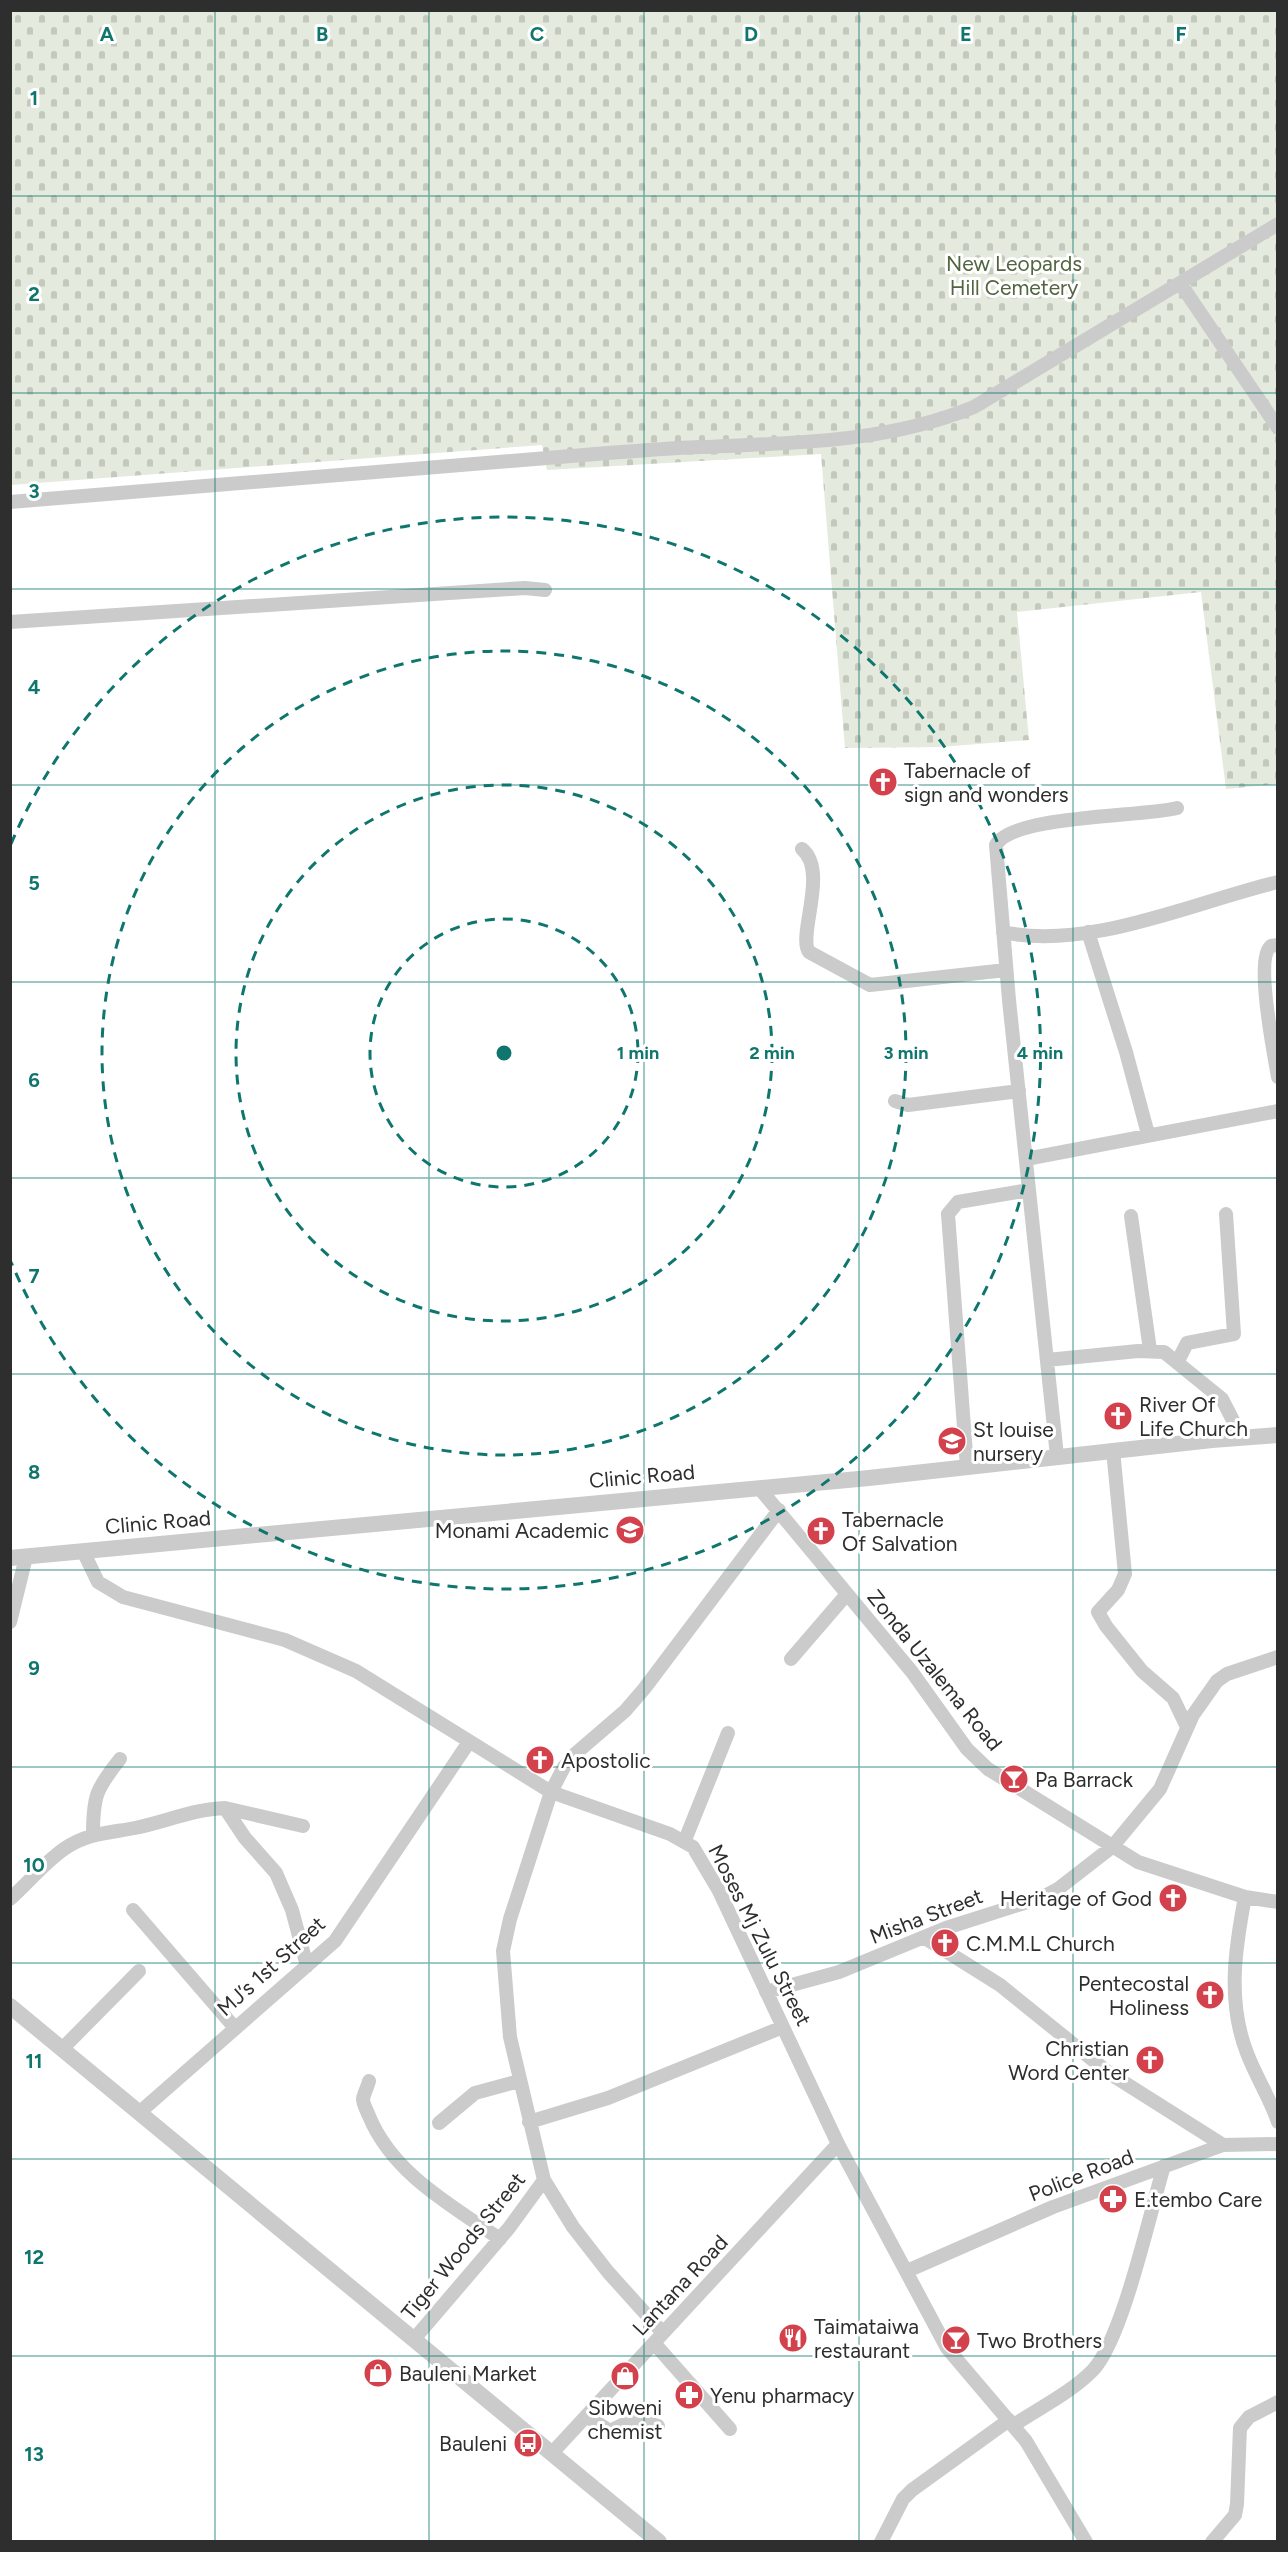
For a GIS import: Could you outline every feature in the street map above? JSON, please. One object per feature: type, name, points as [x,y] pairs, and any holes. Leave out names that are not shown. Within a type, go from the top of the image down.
[{"type":"street","points":[[10,502],[478,463],[698,447],[822,442],[889,433],[940,421],[974,407],[1278,224]]},
{"type":"street","points":[[1180,283],[1278,428]]},
{"type":"street","points":[[10,622],[525,588],[545,590]]},
{"type":"street","points":[[1057,1456],[1006,970],[996,845],[1002,836],[1034,826],[1103,816],[1159,813],[1178,808]]},
{"type":"street","points":[[802,849],[808,854],[812,863],[812,910],[806,945],[809,952],[870,985],[1006,970]]},
{"type":"street","points":[[1003,932],[1032,938],[1088,932],[1179,912],[1278,882]]},
{"type":"street","points":[[1088,932],[1126,1052],[1148,1134]]},
{"type":"street","points":[[1278,945],[1271,946],[1265,955],[1278,1077]]},
{"type":"street","points":[[896,1101],[908,1105],[1019,1091]]},
{"type":"street","points":[[1026,1159],[1148,1134],[1278,1112]]},
{"type":"street","points":[[967,1467],[948,1214],[958,1203],[1029,1190]]},
{"type":"street","points":[[1178,1361],[1187,1342],[1234,1334],[1226,1214]]},
{"type":"street","points":[[1131,1216],[1150,1350]]},
{"type":"street","points":[[1047,1360],[1150,1350],[1164,1352],[1178,1361],[1222,1399],[1242,1438]]},
{"type":"street","name":"Clinic Road","points":[[18,1557],[760,1489],[1113,1450],[1278,1435]]},
{"type":"street","points":[[1113,1450],[1125,1574],[1118,1590],[1098,1612],[1106,1626],[1142,1671],[1173,1698],[1187,1727]]},
{"type":"street","name":"Zonda Uzalema Road","points":[[760,1489],[912,1672],[968,1749],[988,1769],[1112,1847],[1158,1869],[1245,1897],[1278,1902]]},
{"type":"street","points":[[730,2429],[573,2227],[544,2181],[510,2037],[503,1951],[510,1919],[551,1792],[564,1767],[575,1754],[625,1711],[644,1689],[779,1510]]},
{"type":"street","name":"Moses Mj Zulu Street","points":[[83,1551],[98,1582],[108,1590],[134,1600],[285,1640],[322,1654],[365,1677],[551,1792],[685,1840],[703,1859],[838,2144],[947,2348],[1026,2441],[1086,2541]]},
{"type":"street","points":[[10,1622],[18,1557]]},
{"type":"street","points":[[791,1659],[847,1594]]},
{"type":"street","name":"Misha Street","points":[[766,1992],[839,1972],[1002,1909],[1043,1897],[1066,1883],[1112,1847],[1160,1789],[1187,1727],[1216,1681],[1227,1674],[1276,1660]]},
{"type":"street","points":[[685,1840],[728,1733]]},
{"type":"street","name":"MJ’s 1st Street","points":[[140,2112],[335,1941],[469,1742]]},
{"type":"street","points":[[93,1834],[93,1806],[96,1791],[120,1759]]},
{"type":"street","points":[[225,1808],[245,1838],[276,1873],[292,1910],[307,1966]]},
{"type":"street","points":[[10,1899],[25,1882],[64,1849],[93,1834],[225,1808],[303,1826]]},
{"type":"street","points":[[1245,1897],[1234,1961],[1236,2004],[1248,2055],[1278,2122]]},
{"type":"street","points":[[133,1910],[235,2028]]},
{"type":"street","points":[[925,1938],[1000,1985],[1109,2073],[1223,2145]]},
{"type":"street","points":[[63,2048],[139,1971]]},
{"type":"street","points":[[10,2006],[659,2541]]},
{"type":"street","points":[[529,2122],[608,2098],[783,2027]]},
{"type":"street","points":[[369,2081],[363,2098],[375,2130],[388,2150],[412,2177],[500,2239]]},
{"type":"street","points":[[439,2122],[475,2093],[519,2082]]},
{"type":"street","name":"Lantana Road","points":[[552,2453],[838,2144]]},
{"type":"street","name":"Police Road","points":[[907,2271],[1053,2207],[1223,2145],[1278,2144]]},
{"type":"street","points":[[881,2541],[903,2499],[912,2490],[1011,2422],[1084,2378],[1103,2355],[1125,2300],[1164,2166]]},
{"type":"street","name":"Tiger Woods Street","points":[[415,2338],[500,2239],[544,2181]]},
{"type":"street","points":[[1212,2541],[1228,2524],[1238,2504],[1240,2428],[1249,2417],[1278,2402]]},
{"type":"street","points":[[586,2416],[610,2431],[634,2419],[658,2426]]},
{"type":"green space","name":"New Leopards Hill Cemetery","points":[[11,11],[1277,11],[1277,784],[1226,789],[1201,592],[1017,612],[1029,740],[940,747],[845,748],[821,454],[547,470],[542,445],[11,485]]},
{"type":"place","name":"Tabernacle of sign and wonders","points":[[883,782]]},
{"type":"place","name":"River Of Life Church","points":[[1118,1416]]},
{"type":"place","name":"St louise nursery","points":[[952,1441]]},
{"type":"place","name":"Monami Academic","points":[[630,1530]]},
{"type":"place","name":"Tabernacle Of Salvation","points":[[821,1531]]},
{"type":"place","name":"Apostolic","points":[[540,1760]]},
{"type":"place","name":"Pa Barrack","points":[[1014,1779]]},
{"type":"place","name":"Heritage of God","points":[[1173,1898]]},
{"type":"place","name":"C.M.M.L Church","points":[[945,1943]]},
{"type":"place","name":"Pentecostal Holiness","points":[[1210,1995]]},
{"type":"place","name":"Christian Word Center","points":[[1150,2060]]},
{"type":"place","name":"E.tembo Care","points":[[1113,2199]]},
{"type":"place","name":"Taimataiwa restaurant","points":[[793,2338]]},
{"type":"place","name":"Two Brothers","points":[[956,2340]]},
{"type":"place","name":"Bauleni Market","points":[[378,2373]]},
{"type":"place","name":"Sibweni chemist","points":[[625,2376]]},
{"type":"place","name":"Yenu pharmacy","points":[[689,2395]]},
{"type":"place","name":"Bauleni","points":[[528,2443]]}]
